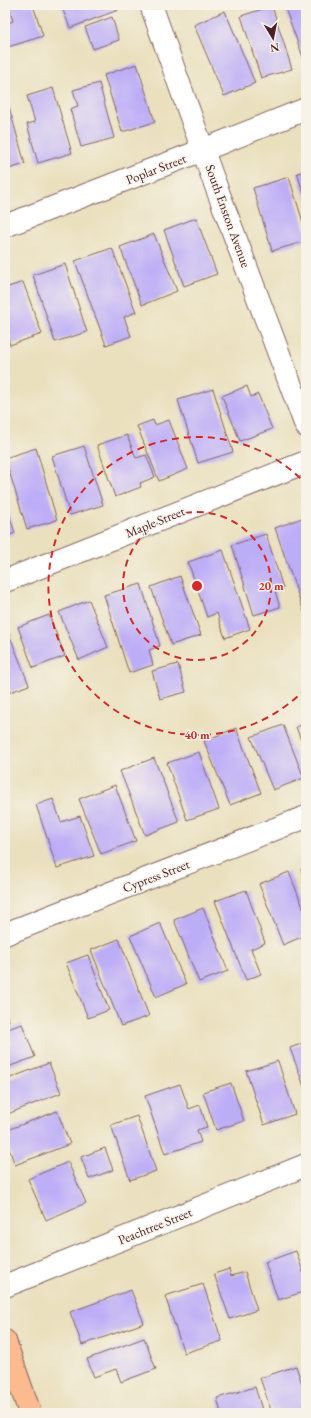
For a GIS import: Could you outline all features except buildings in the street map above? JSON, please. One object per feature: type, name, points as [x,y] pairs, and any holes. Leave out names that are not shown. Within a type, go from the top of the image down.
[{"type":"main road","points":[[5,1341],[30,1413]]},
{"type":"street","name":"South Enston Avenue","points":[[151,5],[203,150],[306,426]]},
{"type":"street","name":"Poplar Street","points":[[5,226],[306,109]]},
{"type":"street","name":"Maple Street","points":[[5,581],[306,462]]},
{"type":"street","name":"Cypress Street","points":[[5,934],[306,817]]},
{"type":"street","name":"Peachtree Street","points":[[5,1286],[306,1165]]}]
